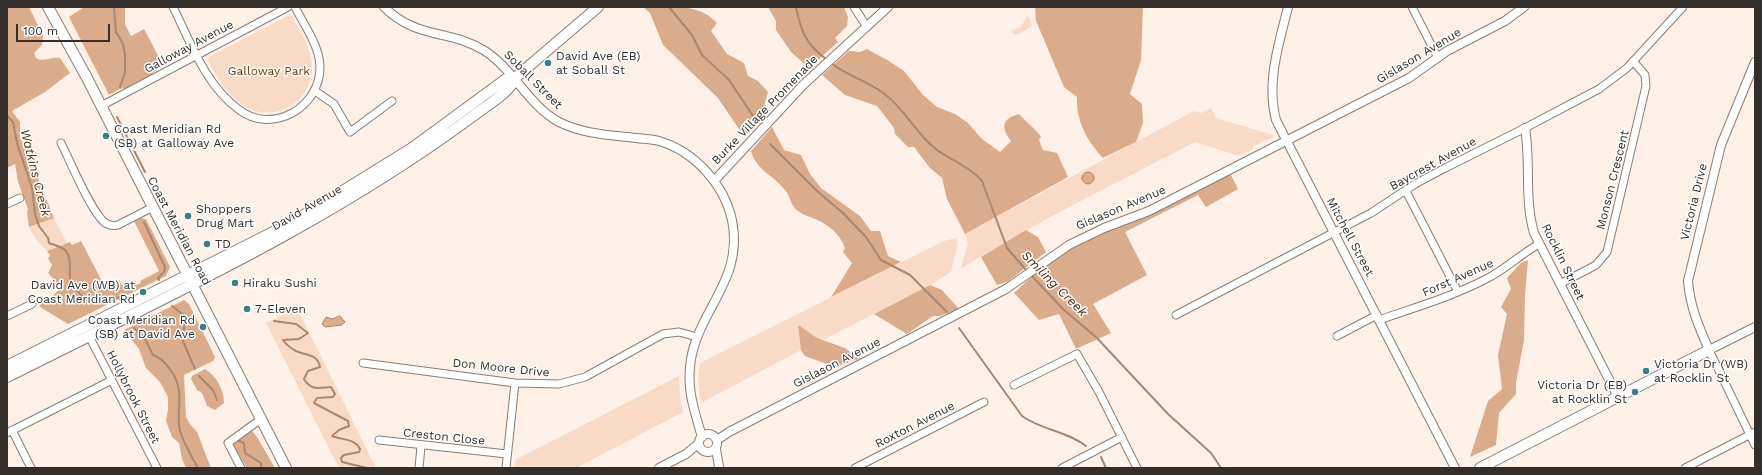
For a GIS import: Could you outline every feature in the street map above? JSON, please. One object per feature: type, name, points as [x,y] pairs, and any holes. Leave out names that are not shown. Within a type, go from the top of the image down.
[{"type":"main road","name":"Coast Meridian Road","points":[[48,7],[101,106],[286,468]]},
{"type":"main road","name":"David Avenue","points":[[7,377],[89,336],[343,192],[412,148],[506,79],[515,78],[598,7]]},
{"type":"main road","name":"David Avenue","points":[[7,366],[190,280]]},
{"type":"main road","points":[[1480,468],[1709,350]]},
{"type":"street","points":[[173,7],[210,80],[222,96],[242,112],[258,119],[277,118],[293,113],[304,105],[315,91],[320,75],[318,54],[295,7]]},
{"type":"street","name":"Galloway Avenue","points":[[101,106],[288,7]]},
{"type":"street","name":"Soball Street","points":[[384,7],[399,20],[414,28],[463,41],[477,47],[497,60],[515,78],[533,100],[559,122],[585,132],[658,141],[692,157],[714,181],[723,196],[732,219],[733,245],[729,273],[697,337],[691,359],[689,378],[690,399],[698,424],[719,468]]},
{"type":"street","points":[[854,7],[867,27]]},
{"type":"street","name":"Burke Village Promenade","points":[[714,181],[788,101],[819,70],[888,7]]},
{"type":"street","name":"Mitchell Street","points":[[1288,7],[1275,63],[1272,91],[1276,120],[1455,468]]},
{"type":"street","points":[[1412,7],[1438,58]]},
{"type":"street","name":"Gislason Avenue","points":[[658,468],[1006,289],[1038,265],[1075,242],[1115,223],[1149,211],[1416,74],[1438,58],[1505,21],[1524,7]]},
{"type":"street","name":"Baycrest Avenue","points":[[1176,315],[1371,213],[1406,190],[1452,164],[1599,89],[1611,81],[1633,61],[1683,7]]},
{"type":"street","name":"Monson Crescent","points":[[1560,284],[1596,265],[1607,252],[1646,86],[1643,72],[1633,61]]},
{"type":"street","name":"Victoria Drive","points":[[1709,350],[1695,320],[1689,299],[1688,281],[1721,145],[1755,62]]},
{"type":"street","points":[[315,91],[334,104],[350,132],[392,101]]},
{"type":"street","name":"Rocklin Street","points":[[1525,128],[1528,147],[1529,214],[1534,233],[1618,397]]},
{"type":"street","points":[[61,143],[92,205],[104,222],[112,226],[118,225],[153,208]]},
{"type":"street","points":[[1406,190],[1458,292]]},
{"type":"street","points":[[7,204],[20,198]]},
{"type":"street","name":"Forst Avenue","points":[[1337,336],[1378,318],[1458,292],[1509,267],[1524,253],[1539,244]]},
{"type":"street","points":[[7,316],[32,304]]},
{"type":"street","points":[[1755,327],[1709,350],[1753,433],[1755,445]]},
{"type":"street","name":"Don Moore Drive","points":[[363,363],[515,383],[546,385],[573,381],[594,372],[663,334],[679,332],[697,337]]},
{"type":"street","name":"Hollybrook Street","points":[[89,336],[157,468]]},
{"type":"street","points":[[1014,385],[1078,354],[1137,468]]},
{"type":"street","points":[[31,468],[10,432],[112,380]]},
{"type":"street","points":[[506,468],[515,383]]},
{"type":"street","name":"Roxton Avenue","points":[[855,468],[984,402]]},
{"type":"street","points":[[241,468],[228,442],[261,419]]},
{"type":"street","points":[[1685,468],[1753,433]]},
{"type":"street","points":[[1062,468],[1122,438]]},
{"type":"street","name":"Creston Close","points":[[379,440],[421,446],[507,454]]},
{"type":"street","points":[[419,468],[421,446]]},
{"type":"green space","name":"Galloway Park","points":[[289,15],[292,16],[310,53],[312,66],[311,78],[307,89],[291,106],[269,113],[257,112],[240,103],[228,92],[219,80],[208,60],[209,57]]},
{"type":"green space","points":[[1027,16],[1030,18],[1032,26],[1017,35],[1013,33],[1011,31],[1021,27]]},
{"type":"green space","points":[[1211,108],[1216,118],[1273,135],[1272,138],[1253,146],[1253,149],[1239,156],[1195,142],[1050,217],[961,268],[968,243],[965,234],[1194,111],[1201,113]]},
{"type":"green space","points":[[54,218],[67,243],[47,251],[36,239],[29,227]]},
{"type":"green space","points":[[956,238],[958,243],[951,272],[930,285],[823,340],[798,326],[801,350],[701,403],[698,379],[700,363],[944,241]]},
{"type":"green space","points":[[297,308],[376,468],[339,468],[266,323]]},
{"type":"green space","points":[[679,376],[680,398],[683,412],[576,468],[515,468],[515,460]]},
{"type":"shaded area","points":[[7,7],[29,7],[43,36],[42,45],[34,53],[36,58],[45,60],[60,58],[70,73],[45,92],[12,111],[20,122],[20,139],[28,148],[36,151],[36,166],[39,181],[54,218],[29,227],[27,213],[28,209],[18,182],[15,164],[7,168]]},
{"type":"shaded area","points":[[84,7],[125,7],[125,24],[131,36],[144,29],[163,65],[149,76],[125,90],[122,88],[109,95],[69,17]]},
{"type":"shaded area","points":[[643,7],[683,7],[701,12],[709,16],[717,23],[711,31],[727,54],[744,63],[748,76],[758,81],[768,92],[761,118],[744,136],[717,97],[663,45],[650,13]]},
{"type":"shaded area","points":[[768,7],[844,7],[848,17],[847,26],[835,38],[838,42],[809,68],[791,52],[776,30],[776,21]]},
{"type":"shaded area","points":[[1035,7],[1143,7],[1141,60],[1130,94],[1142,104],[1143,123],[1136,142],[1103,158],[1092,145],[1087,138],[1078,114],[1077,97],[1064,87],[1036,21]]},
{"type":"shaded area","points":[[867,49],[904,71],[923,95],[937,107],[955,114],[968,123],[982,139],[1000,152],[1011,141],[1004,125],[1008,119],[1019,114],[1040,135],[1041,137],[1039,140],[1043,150],[1057,153],[1068,177],[965,234],[947,199],[942,178],[930,168],[914,147],[908,147],[895,134],[894,128],[877,106],[845,95],[822,75],[849,51],[860,52]]},
{"type":"shaded area","points":[[772,127],[784,150],[801,155],[810,174],[821,188],[860,216],[871,231],[880,231],[888,256],[901,262],[831,297],[852,263],[843,252],[845,248],[837,234],[820,221],[802,214],[796,209],[792,205],[787,193],[782,187],[757,164],[751,151]]},
{"type":"shaded area","points":[[1088,172],[1092,174],[1094,178],[1092,182],[1088,184],[1084,182],[1082,178],[1084,174]]},
{"type":"shaded area","points":[[1230,173],[1238,189],[1206,207],[1198,195],[1125,232],[1147,275],[1093,304],[1111,333],[1076,349],[1059,314],[1039,320],[1014,293],[1052,258],[1097,234]]},
{"type":"shaded area","points":[[141,218],[146,219],[170,267],[166,276],[68,324],[40,307],[39,301],[51,297],[61,288],[48,273],[52,265],[48,258],[50,255],[47,251],[70,242],[72,245],[81,241],[105,287],[119,280],[122,285],[133,280],[136,285],[141,283],[140,281],[159,271],[134,221]]},
{"type":"shaded area","points":[[1026,230],[1038,237],[1046,252],[1007,282],[997,285],[981,257]]},
{"type":"shaded area","points":[[1528,260],[1525,295],[1524,340],[1516,383],[1516,394],[1499,413],[1496,445],[1470,457],[1488,401],[1502,389],[1498,355],[1507,314],[1501,307],[1511,289],[1507,278],[1521,263]]},
{"type":"shaded area","points":[[930,285],[942,290],[959,309],[940,316],[933,316],[907,334],[874,314]]},
{"type":"shaded area","points":[[184,300],[189,304],[215,357],[213,361],[184,375],[186,417],[197,432],[211,468],[186,468],[182,459],[179,443],[172,437],[166,421],[168,397],[160,382],[146,368],[139,349],[124,330]]},
{"type":"shaded area","points":[[340,316],[345,322],[342,325],[325,327],[322,324],[326,317],[332,319]]},
{"type":"shaded area","points":[[798,326],[817,338],[845,348],[859,359],[835,367],[805,356],[801,350]]},
{"type":"shaded area","points":[[205,369],[216,379],[223,393],[224,403],[215,410],[207,406],[202,393],[197,390],[191,379],[192,376]]},
{"type":"shaded area","points":[[250,428],[275,468],[247,468],[232,443]]},
{"type":"waterway","points":[[114,7],[116,32],[123,44],[125,55],[125,72],[120,87]]},
{"type":"waterway","points":[[669,7],[692,35],[702,55],[729,80],[757,122]]},
{"type":"waterway","name":"Smiling Creek","points":[[796,7],[805,37],[809,43],[826,59]]},
{"type":"waterway","name":"Smiling Creek","points":[[831,63],[880,91],[894,102],[930,144],[943,154],[972,171],[982,181],[1007,248],[1027,271]]},
{"type":"waterway","name":"Watkins Creek","points":[[7,116],[13,122],[17,143],[32,188],[35,214],[39,226],[48,238],[49,243],[61,247],[68,254],[70,261],[71,282],[85,299],[95,303],[106,302],[119,297],[120,300]]},
{"type":"waterway","points":[[117,117],[145,172]]},
{"type":"waterway","points":[[770,144],[817,191],[843,213],[866,237],[881,260],[910,275],[947,312]]},
{"type":"waterway","points":[[144,222],[165,267],[164,272],[158,278],[159,280]]},
{"type":"waterway","name":"Smiling Creek","points":[[1030,274],[1064,310],[1096,337],[1168,414],[1211,453],[1221,468]]},
{"type":"waterway","points":[[172,306],[190,320],[185,323],[182,339],[195,369]]},
{"type":"waterway","points":[[274,321],[296,324],[308,333],[299,339],[283,340],[294,350],[314,357],[319,362],[320,367],[308,371],[304,379],[312,387],[331,387],[335,394],[333,397],[317,398],[314,403],[348,421],[349,426],[339,430],[332,436],[351,441],[358,445],[360,449],[359,452],[344,455],[341,458],[342,462],[367,468]]},
{"type":"waterway","name":"Watkins Creek","points":[[134,328],[144,337],[153,355],[158,357],[169,368],[178,384],[180,431],[198,468]]},
{"type":"waterway","points":[[959,328],[1022,416],[1029,421],[1071,437],[1086,446]]},
{"type":"waterway","points":[[199,376],[213,390],[217,400]]},
{"type":"waterway","points":[[237,440],[244,443],[245,453],[261,463],[261,468]]},
{"type":"waterway","points":[[1101,457],[1106,468]]},
{"type":"place","name":"David Ave (EB) at Soball St","points":[[548,63]]},
{"type":"place","name":"Coast Meridian Rd (SB) at Galloway Ave","points":[[106,136]]},
{"type":"place","name":"Shoppers Drug Mart","points":[[188,216]]},
{"type":"place","name":"TD","points":[[207,244]]},
{"type":"place","name":"Hiraku Sushi","points":[[235,283]]},
{"type":"place","name":"David Ave (WB) at Coast Meridian Rd","points":[[143,292]]},
{"type":"place","name":"7-Eleven","points":[[247,309]]},
{"type":"place","name":"Coast Meridian Rd (SB) at David Ave","points":[[203,327]]},
{"type":"place","name":"Victoria Dr (WB) at Rocklin St","points":[[1646,371]]},
{"type":"place","name":"Victoria Dr (EB) at Rocklin St","points":[[1635,392]]}]
